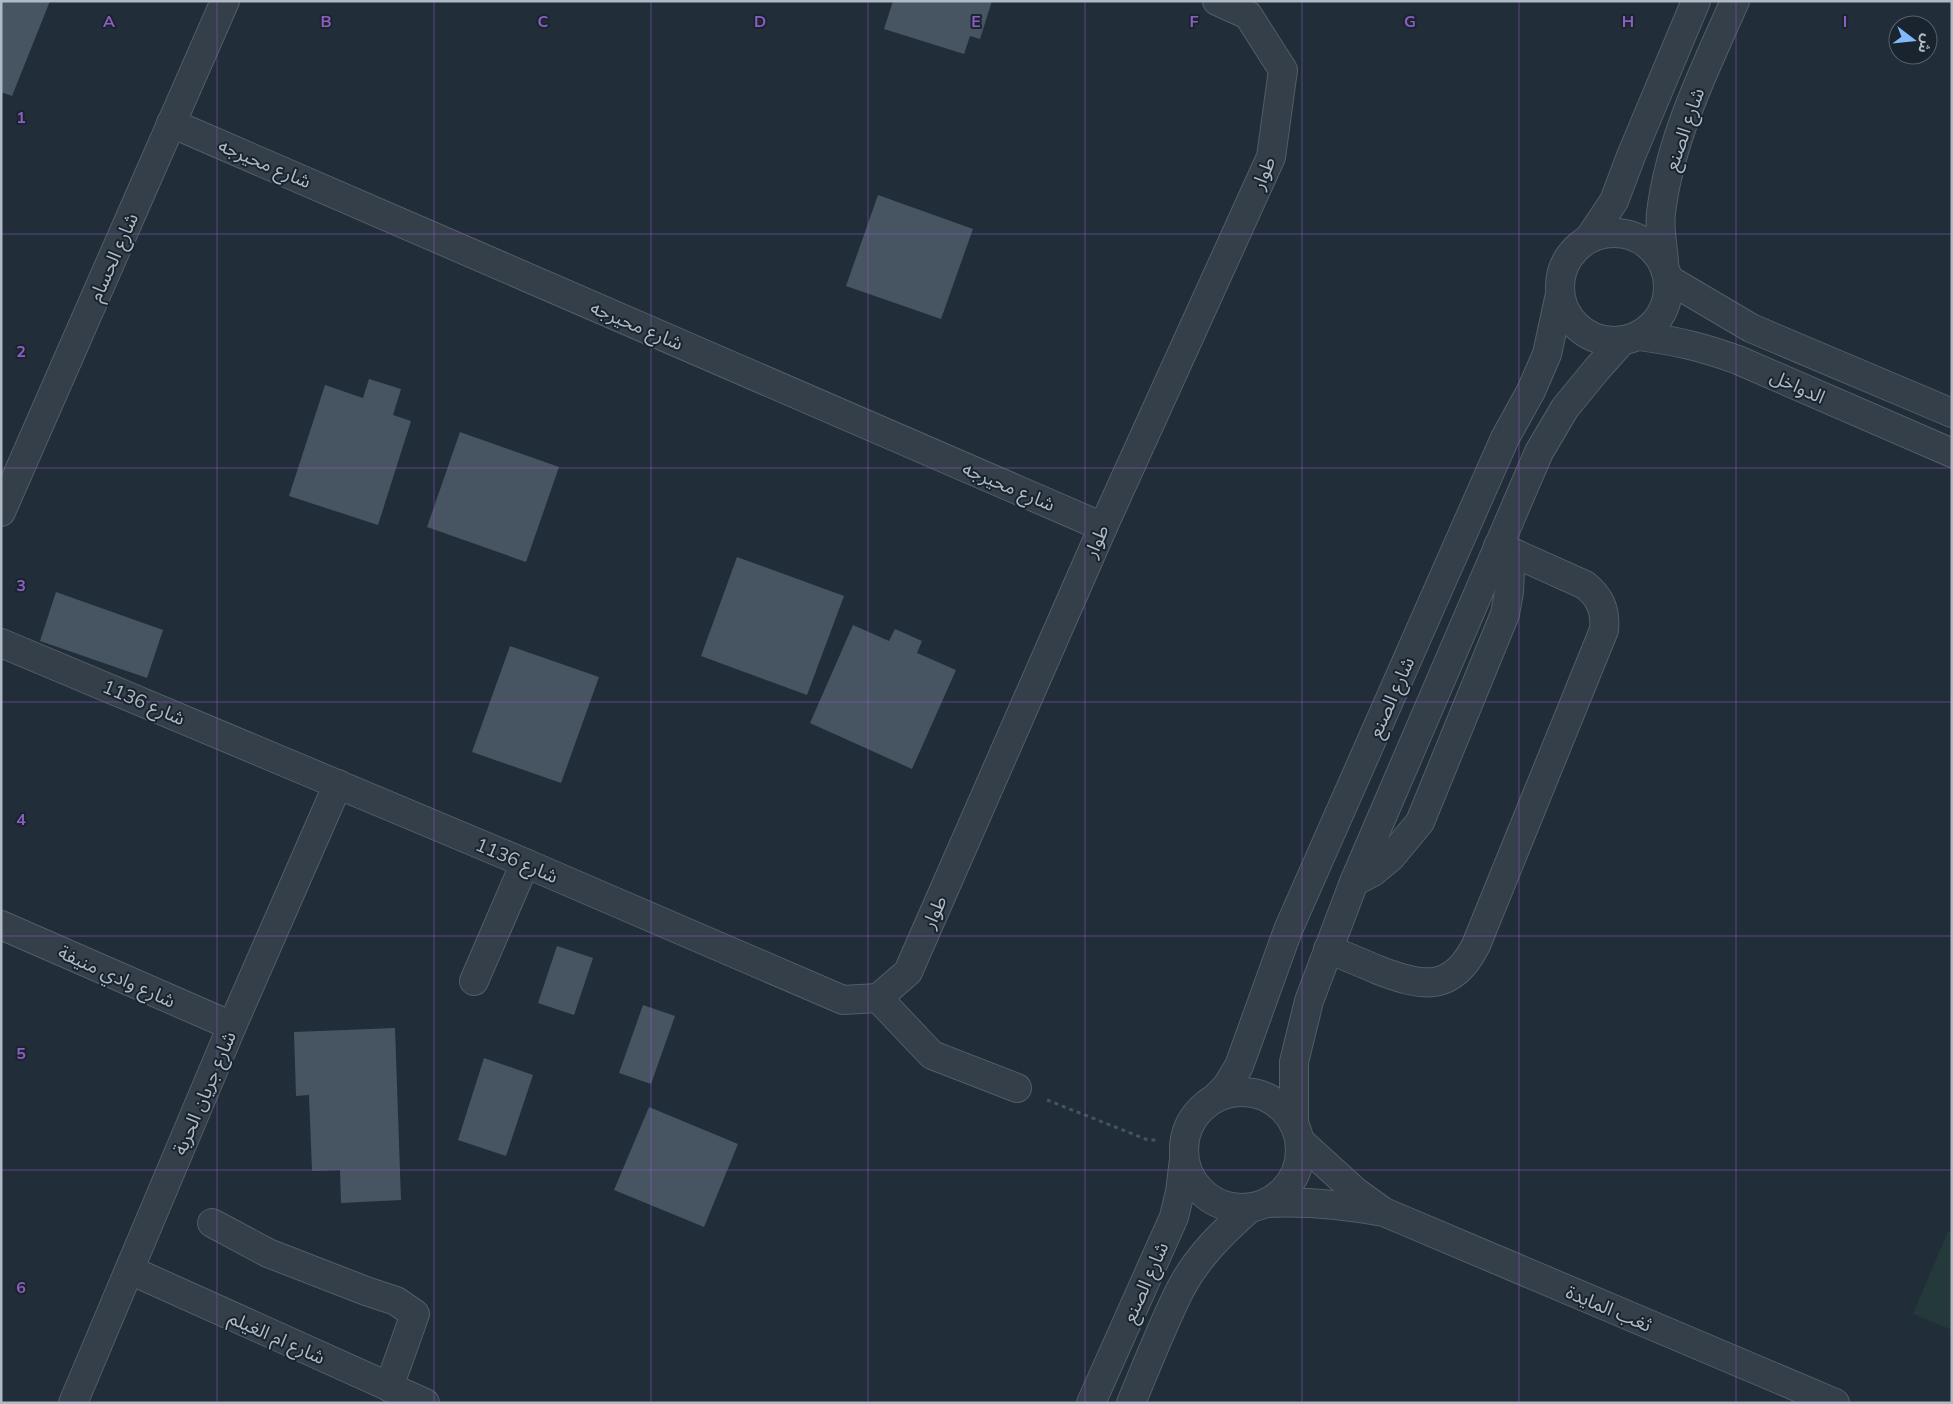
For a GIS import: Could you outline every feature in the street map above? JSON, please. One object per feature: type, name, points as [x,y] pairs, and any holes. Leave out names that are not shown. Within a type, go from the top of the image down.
[{"type":"street","name":"شارع الحسام","points":[[1,512],[225,1]]},
{"type":"street","name":"طوار","points":[[878,998],[908,972],[1102,527],[1271,157],[1283,70],[1248,15],[1217,1]]},
{"type":"street","name":"شارع الصنع","points":[[1590,237],[1614,201],[1630,156],[1696,1]]},
{"type":"street","name":"شارع الصنع","points":[[1666,271],[1660,215],[1666,180],[1685,115],[1735,1]]},
{"type":"street","name":"شارع محيرجه","points":[[172,123],[1102,527]]},
{"type":"street","points":[[1607,232],[1624,232],[1640,238],[1654,248],[1666,271],[1668,296],[1663,312],[1652,326],[1630,339],[1604,341],[1589,335],[1575,325],[1565,311],[1560,294],[1560,277],[1566,261],[1576,247],[1590,237],[1607,232]]},
{"type":"street","name":"الدواخل","points":[[1666,271],[1751,328],[1952,413]]},
{"type":"street","name":"شارع الصنع","points":[[1216,1097],[1227,1086],[1239,1066],[1288,930],[1505,438],[1531,391],[1548,354],[1560,294]]},
{"type":"street","name":"شارع الصنع","points":[[1297,1133],[1294,1062],[1309,1001],[1354,882],[1505,549],[1539,452],[1565,408],[1596,368],[1630,339]]},
{"type":"street","name":"الدواخل","points":[[1630,339],[1678,341],[1705,348],[1738,360],[1952,453]]},
{"type":"street","points":[[1328,950],[1396,977],[1423,983],[1437,981],[1450,976],[1461,968],[1476,945],[1604,630],[1605,616],[1595,593],[1585,585],[1505,549],[1509,592],[1505,614],[1420,822],[1392,858],[1373,872],[1354,882]]},
{"type":"street","name":"شارع 1136","points":[[1,643],[525,863],[843,1000],[878,998]]},
{"type":"street","name":"شارع جريان الحربة","points":[[73,1403],[232,1026],[338,784]]},
{"type":"street","points":[[474,981],[525,863]]},
{"type":"street","name":"شارع وادي منيفة","points":[[1,926],[232,1026]]},
{"type":"street","points":[[878,998],[932,1055],[1017,1088]]},
{"type":"street","points":[[1234,1092],[1252,1092],[1270,1098],[1284,1109],[1297,1133],[1300,1160],[1293,1178],[1283,1192],[1259,1206],[1231,1208],[1214,1202],[1200,1191],[1189,1176],[1184,1149],[1190,1122],[1202,1108],[1216,1097],[1234,1092]]},
{"type":"street","name":"ثغب المايدة","points":[[1297,1133],[1356,1192],[1384,1212],[1835,1403]]},
{"type":"street","name":"شارع الصنع","points":[[1091,1403],[1174,1217],[1180,1192],[1184,1149]]},
{"type":"street","name":"ثغب المايدة","points":[[1259,1206],[1299,1201],[1384,1212]]},
{"type":"street","name":"شارع الصنع","points":[[1131,1403],[1180,1289],[1220,1234],[1259,1206]]},
{"type":"street","points":[[212,1223],[268,1253],[348,1285],[396,1301],[415,1314],[389,1387]]},
{"type":"street","name":"شارع ام الغيلم","points":[[130,1270],[425,1403]]},
{"type":"path","points":[[1017,1088],[1148,1140],[1184,1149]]},
{"type":"green space","points":[[1948,1231],[1952,1233],[1952,1330],[1913,1314]]},
{"type":"building","points":[[1,1],[50,1],[12,96],[1,92]]},
{"type":"building","points":[[893,1],[992,1],[980,39],[970,36],[964,54],[884,29]]},
{"type":"building","points":[[878,195],[973,229],[941,319],[846,286]]},
{"type":"building","points":[[369,379],[401,389],[393,415],[411,421],[378,525],[289,496],[325,385],[363,398]]},
{"type":"building","points":[[460,432],[559,467],[526,562],[427,527]]},
{"type":"building","points":[[737,557],[844,596],[807,695],[701,656]]},
{"type":"building","points":[[56,592],[163,630],[147,678],[40,641]]},
{"type":"building","points":[[853,625],[889,641],[895,629],[922,641],[917,653],[956,670],[912,769],[810,723]]},
{"type":"building","points":[[510,646],[599,677],[561,783],[472,752]]},
{"type":"building","points":[[557,946],[593,958],[574,1015],[538,1003]]},
{"type":"building","points":[[643,1005],[675,1016],[651,1084],[619,1073]]},
{"type":"building","points":[[395,1028],[401,1200],[341,1203],[340,1170],[312,1171],[309,1095],[296,1096],[294,1032]]},
{"type":"building","points":[[484,1058],[533,1075],[506,1156],[458,1140]]},
{"type":"building","points":[[649,1107],[738,1144],[704,1227],[614,1190]]}]
